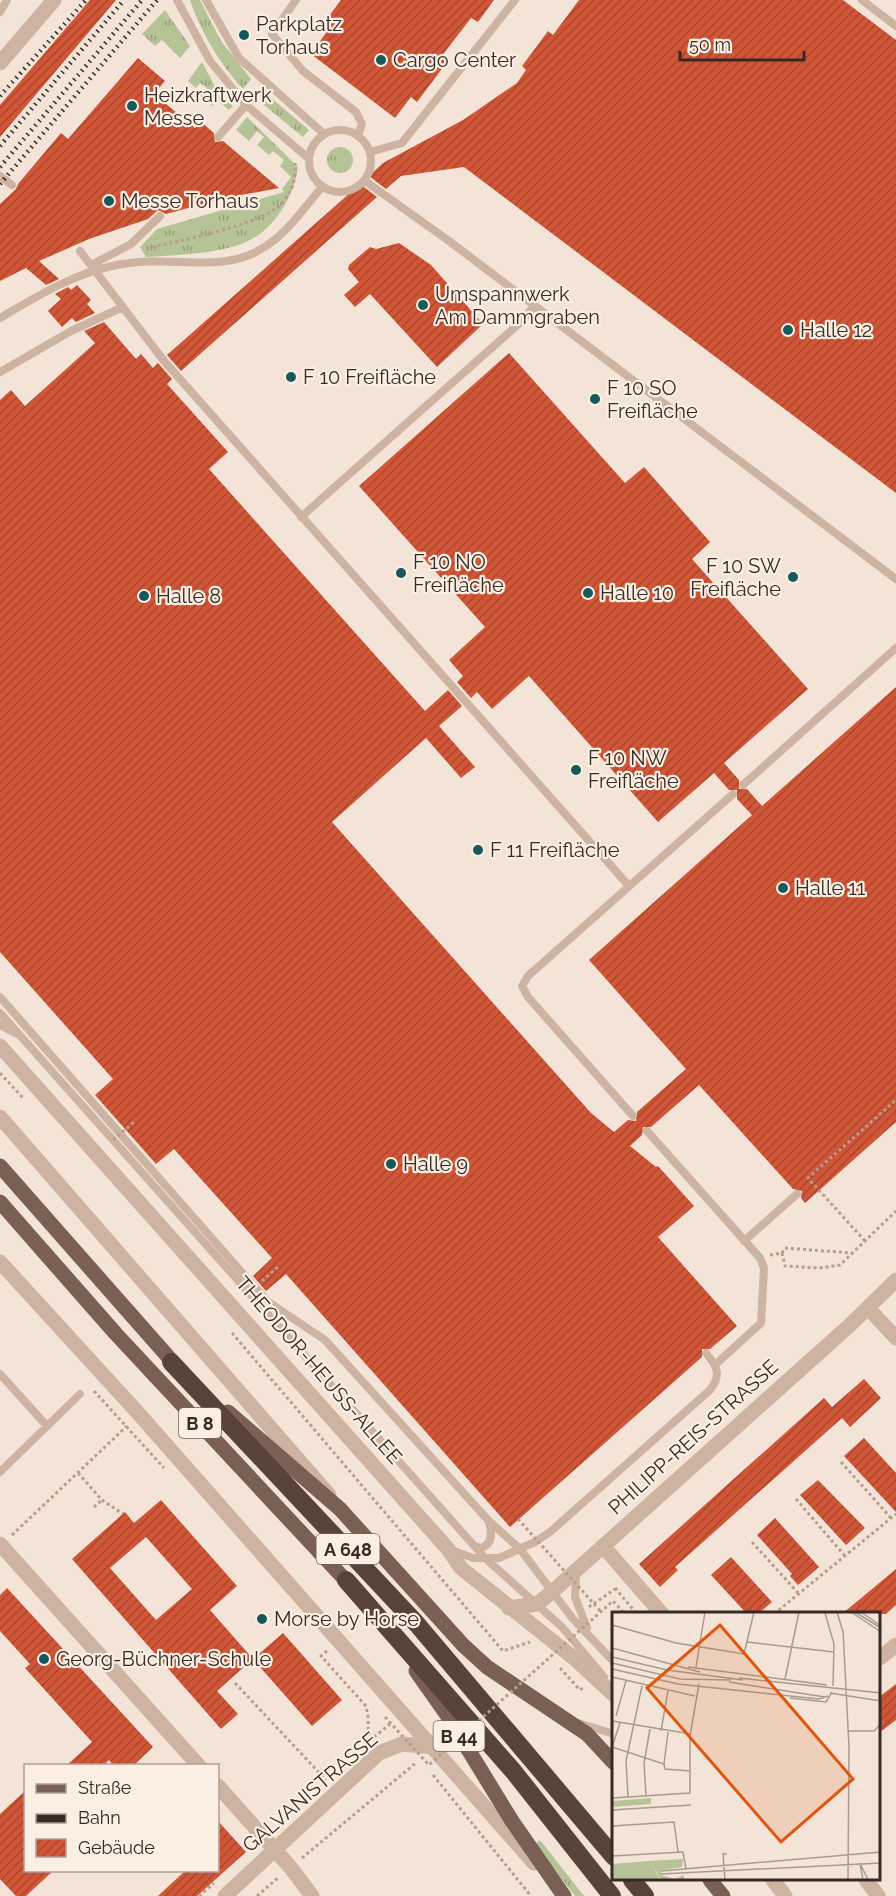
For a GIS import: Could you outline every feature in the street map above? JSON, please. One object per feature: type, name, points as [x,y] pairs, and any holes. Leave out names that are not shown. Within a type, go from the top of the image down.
[{"type":"highway","name":"A 648","points":[[171,1362],[416,1623],[612,1855]]},
{"type":"highway","name":"A 648","points":[[346,1580],[514,1772],[612,1896]]},
{"type":"highway","points":[[633,1881],[645,1896]]},
{"type":"main road","points":[[0,1166],[171,1362],[340,1509],[463,1645],[487,1667],[568,1720],[612,1757]]},
{"type":"main road","name":"B 8","points":[[0,1202],[346,1580]]},
{"type":"main road","name":"B 44","points":[[346,1580],[447,1715],[512,1821],[564,1896]]},
{"type":"main road","points":[[711,1881],[723,1896]]},
{"type":"street","points":[[0,63],[54,0]]},
{"type":"street","name":"THEODOR-HEUSS-ALLEE","points":[[0,1038],[4,1050],[448,1549],[461,1568],[575,1659],[612,1693]]},
{"type":"street","points":[[0,1118],[303,1462],[340,1509]]},
{"type":"street","points":[[0,1209],[55,1264]]},
{"type":"street","points":[[0,1262],[139,1414],[564,1896]]},
{"type":"street","name":"PHILIPP-REIS-STRASSE","points":[[537,1604],[868,1308],[896,1280]]},
{"type":"street","points":[[868,1308],[896,1338]]},
{"type":"street","points":[[1,1544],[198,1764]]},
{"type":"street","points":[[603,1546],[660,1612]]},
{"type":"street","points":[[509,1608],[537,1604]]},
{"type":"street","points":[[881,1657],[896,1645]]},
{"type":"street","name":"GALVANISTRASSE","points":[[225,1896],[379,1753],[394,1745],[433,1747]]},
{"type":"street","points":[[219,1787],[276,1850],[312,1896]]},
{"type":"street","points":[[774,1881],[786,1896]]},
{"type":"street","points":[[867,1881],[878,1896]]},
{"type":"lane","points":[[0,12],[7,0]]},
{"type":"lane","points":[[177,0],[210,61],[246,105],[309,158]]},
{"type":"lane","points":[[206,0],[239,58],[324,134]]},
{"type":"lane","points":[[296,0],[272,34],[303,71],[356,112],[362,124],[358,135]]},
{"type":"lane","points":[[370,152],[402,143],[514,0]]},
{"type":"lane","points":[[862,0],[896,26]]},
{"type":"lane","points":[[218,137],[246,105]]},
{"type":"lane","points":[[341,130],[358,135],[370,152],[372,162],[365,181],[349,191],[331,191],[322,187],[312,175],[309,158],[311,149],[324,134],[341,130]]},
{"type":"lane","points":[[0,176],[12,185]]},
{"type":"lane","points":[[365,181],[896,579]]},
{"type":"lane","points":[[0,318],[87,273],[110,266],[141,261],[222,263],[240,260],[273,243],[322,187]]},
{"type":"lane","points":[[91,265],[131,244],[160,216]]},
{"type":"lane","points":[[80,250],[164,361],[629,886]]},
{"type":"lane","points":[[302,517],[514,328],[534,306]]},
{"type":"lane","points":[[0,372],[71,332],[123,307]]},
{"type":"lane","points":[[743,785],[896,648]]},
{"type":"lane","points":[[633,1116],[528,997],[522,987],[528,976],[733,794]]},
{"type":"lane","points":[[0,997],[267,1301],[325,1340],[488,1520],[520,1549],[552,1592],[612,1660]]},
{"type":"lane","points":[[0,1013],[485,1558],[585,1651],[612,1687]]},
{"type":"lane","points":[[0,1024],[19,1035]]},
{"type":"lane","points":[[647,1131],[760,1258],[764,1268],[761,1323],[716,1364]]},
{"type":"lane","points":[[744,1241],[797,1194]]},
{"type":"lane","points":[[448,1549],[473,1558],[498,1558],[550,1532],[717,1382],[716,1364],[706,1353]]},
{"type":"lane","points":[[0,1374],[47,1426]]},
{"type":"lane","points":[[0,1472],[80,1394]]},
{"type":"lane","points":[[475,1546],[481,1548],[490,1541],[492,1532],[488,1520]]},
{"type":"lane","points":[[576,1569],[573,1586],[575,1597],[589,1632]]},
{"type":"lane","points":[[568,1720],[612,1733]]},
{"type":"path","points":[[145,249],[242,225],[282,204],[297,177],[294,159]]},
{"type":"path","points":[[866,1241],[808,1178],[896,1100]]},
{"type":"path","points":[[113,1140],[134,1122]]},
{"type":"path","points":[[782,1252],[785,1266],[819,1269],[840,1265],[896,1211]]},
{"type":"path","points":[[760,1258],[782,1252],[785,1248],[852,1253]]},
{"type":"path","points":[[256,1286],[279,1266]]},
{"type":"path","points":[[1,1544],[139,1414]]},
{"type":"path","points":[[841,1462],[891,1518]]},
{"type":"path","points":[[78,1473],[102,1500],[123,1514]]},
{"type":"path","points":[[796,1499],[845,1556]]},
{"type":"path","points":[[94,1507],[102,1500]]},
{"type":"path","points":[[776,1612],[896,1514]]},
{"type":"path","points":[[518,1519],[601,1612]]},
{"type":"path","points":[[753,1542],[799,1594]]},
{"type":"path","points":[[378,1709],[429,1765],[614,1601],[623,1612]]},
{"type":"path","points":[[334,1658],[327,1650],[321,1656],[365,1705],[368,1721],[367,1733],[371,1740]]},
{"type":"path","points":[[550,1658],[578,1688]]},
{"type":"path","points":[[235,1683],[326,1780]]},
{"type":"path","points":[[409,1744],[531,1896]]},
{"type":"path","points":[[257,1896],[420,1759]]},
{"type":"green space","points":[[190,0],[200,0],[221,41],[251,79],[243,89],[212,48]]},
{"type":"green space","points":[[165,10],[190,46],[180,58],[162,40],[155,46],[142,34]]},
{"type":"green space","points":[[202,62],[218,92],[233,106],[229,110],[217,100],[212,106],[200,96],[207,88],[200,83],[196,88],[188,81]]},
{"type":"green space","points":[[270,97],[309,130],[303,137],[264,105]]},
{"type":"green space","points":[[247,117],[298,167],[292,189],[282,210],[258,235],[237,245],[198,253],[146,257],[140,247],[157,229],[284,192],[282,189],[291,177],[280,166],[284,160],[273,151],[269,155],[257,145],[264,137],[257,131],[249,141],[236,130]]},
{"type":"green space","points":[[340,147],[349,151],[353,160],[349,169],[340,173],[331,169],[327,160],[331,151]]},
{"type":"green space","points":[[540,1840],[584,1896],[575,1896],[535,1844]]},
{"type":"building","points":[[90,0],[116,0],[0,137],[0,105]]},
{"type":"building","name":"Cargo Center","points":[[341,0],[494,0],[478,22],[471,18],[441,57],[447,62],[417,102],[411,97],[395,118],[311,54],[326,33],[320,28]]},
{"type":"building","name":"Halle 12","points":[[579,0],[843,0],[896,40],[896,493],[464,167],[401,176],[386,189],[369,176],[383,163],[463,120],[517,83],[526,70],[522,66],[548,31],[553,35]]},
{"type":"building","name":"Messe Torhaus","points":[[138,58],[165,81],[154,94],[195,128],[201,122],[214,133],[215,142],[223,141],[279,188],[225,198],[166,214],[158,210],[148,219],[89,239],[39,261],[59,279],[46,285],[26,268],[0,281],[0,204],[16,189],[61,133],[68,139]]},
{"type":"building","points":[[360,184],[377,197],[181,371],[167,355]]},
{"type":"building","name":"Umspannwerk Am Dammgraben","points":[[399,243],[431,265],[483,324],[437,367],[370,294],[355,307],[344,295],[359,282],[348,269],[349,265],[370,247],[376,249]]},
{"type":"building","points":[[77,285],[91,300],[87,304],[95,313],[76,322],[72,318],[62,327],[48,311],[61,299],[55,294],[68,287],[71,290]]},
{"type":"building","points":[[104,322],[136,359],[141,354],[153,368],[158,363],[172,379],[167,384],[228,452],[209,469],[425,711],[448,690],[462,706],[439,726],[475,767],[461,778],[426,738],[332,822],[591,1113],[614,1132],[628,1120],[636,1121],[637,1112],[686,1069],[589,960],[752,815],[737,799],[737,790],[729,790],[714,773],[658,822],[529,676],[492,709],[477,692],[471,698],[457,682],[463,676],[449,660],[485,627],[359,486],[509,353],[625,483],[644,467],[710,542],[692,559],[808,689],[724,763],[739,780],[739,789],[747,789],[762,806],[896,687],[896,1122],[805,1203],[801,1198],[802,1191],[793,1189],[699,1085],[651,1127],[643,1127],[642,1135],[630,1146],[656,1167],[658,1166],[694,1206],[658,1237],[737,1326],[710,1349],[702,1349],[702,1357],[510,1527],[286,1274],[266,1291],[253,1276],[272,1258],[174,1149],[156,1164],[95,1095],[113,1079],[0,952],[0,400],[11,390],[25,406],[95,343],[84,331]]},
{"type":"building","points":[[864,1379],[881,1398],[850,1427],[842,1418],[675,1567],[678,1570],[660,1587],[639,1564],[824,1398],[832,1407]]},
{"type":"building","points":[[864,1438],[896,1473],[896,1512],[844,1456]]},
{"type":"building","points":[[818,1480],[865,1528],[846,1545],[800,1495]]},
{"type":"building","points":[[161,1500],[237,1586],[210,1610],[253,1659],[217,1691],[238,1714],[221,1729],[72,1559],[125,1512],[134,1523]],"holes":[[[146,1537],[192,1589],[156,1620],[110,1568]]]},
{"type":"building","points":[[775,1518],[819,1567],[798,1585],[790,1576],[792,1574],[757,1535]]},
{"type":"building","points":[[731,1557],[772,1602],[760,1612],[745,1612],[711,1575]]},
{"type":"building","points":[[896,1569],[896,1605],[886,1614],[844,1612]]},
{"type":"building","points":[[7,1588],[153,1747],[135,1764],[112,1764],[109,1760],[105,1764],[68,1764],[92,1742],[25,1668],[30,1664],[0,1631],[0,1595]]},
{"type":"building","points":[[283,1633],[342,1700],[312,1726],[253,1659]]},
{"type":"building","points":[[896,1684],[896,1720],[881,1731],[881,1695]]},
{"type":"building","points":[[24,1792],[24,1872],[52,1872],[26,1896],[16,1896],[0,1879],[0,1814]]},
{"type":"building","points":[[219,1822],[246,1852],[197,1896],[158,1896],[184,1872],[219,1872]]},
{"type":"railway","points":[[0,96],[86,0]]},
{"type":"railway","points":[[0,146],[124,0]]},
{"type":"railway","points":[[0,167],[142,0]]},
{"type":"railway","points":[[0,184],[157,0]]},
{"type":"place","name":"Parkplatz Torhaus","points":[[244,35]]},
{"type":"place","name":"Cargo Center","points":[[381,60]]},
{"type":"place","name":"Heizkraftwerk Messe","points":[[132,106]]},
{"type":"place","name":"Messe Torhaus","points":[[109,201]]},
{"type":"place","name":"Umspannwerk Am Dammgraben","points":[[423,305]]},
{"type":"place","name":"Halle 12","points":[[788,330]]},
{"type":"place","name":"F 10 Freifläche","points":[[291,377]]},
{"type":"place","name":"F 10 SO Freifläche","points":[[595,399]]},
{"type":"place","name":"F 10 NO Freifläche","points":[[401,573]]},
{"type":"place","name":"F 10 SW Freifläche","points":[[793,577]]},
{"type":"place","name":"Halle 10","points":[[588,593]]},
{"type":"place","name":"Halle 8","points":[[144,596]]},
{"type":"place","name":"F 10 NW Freifläche","points":[[576,770]]},
{"type":"place","name":"F 11 Freifläche","points":[[478,850]]},
{"type":"place","name":"Halle 11","points":[[783,888]]},
{"type":"place","name":"Halle 9","points":[[391,1164]]},
{"type":"place","name":"Morse by Horse","points":[[262,1619]]},
{"type":"place","name":"Georg-Büchner-Schule","points":[[44,1659]]}]
